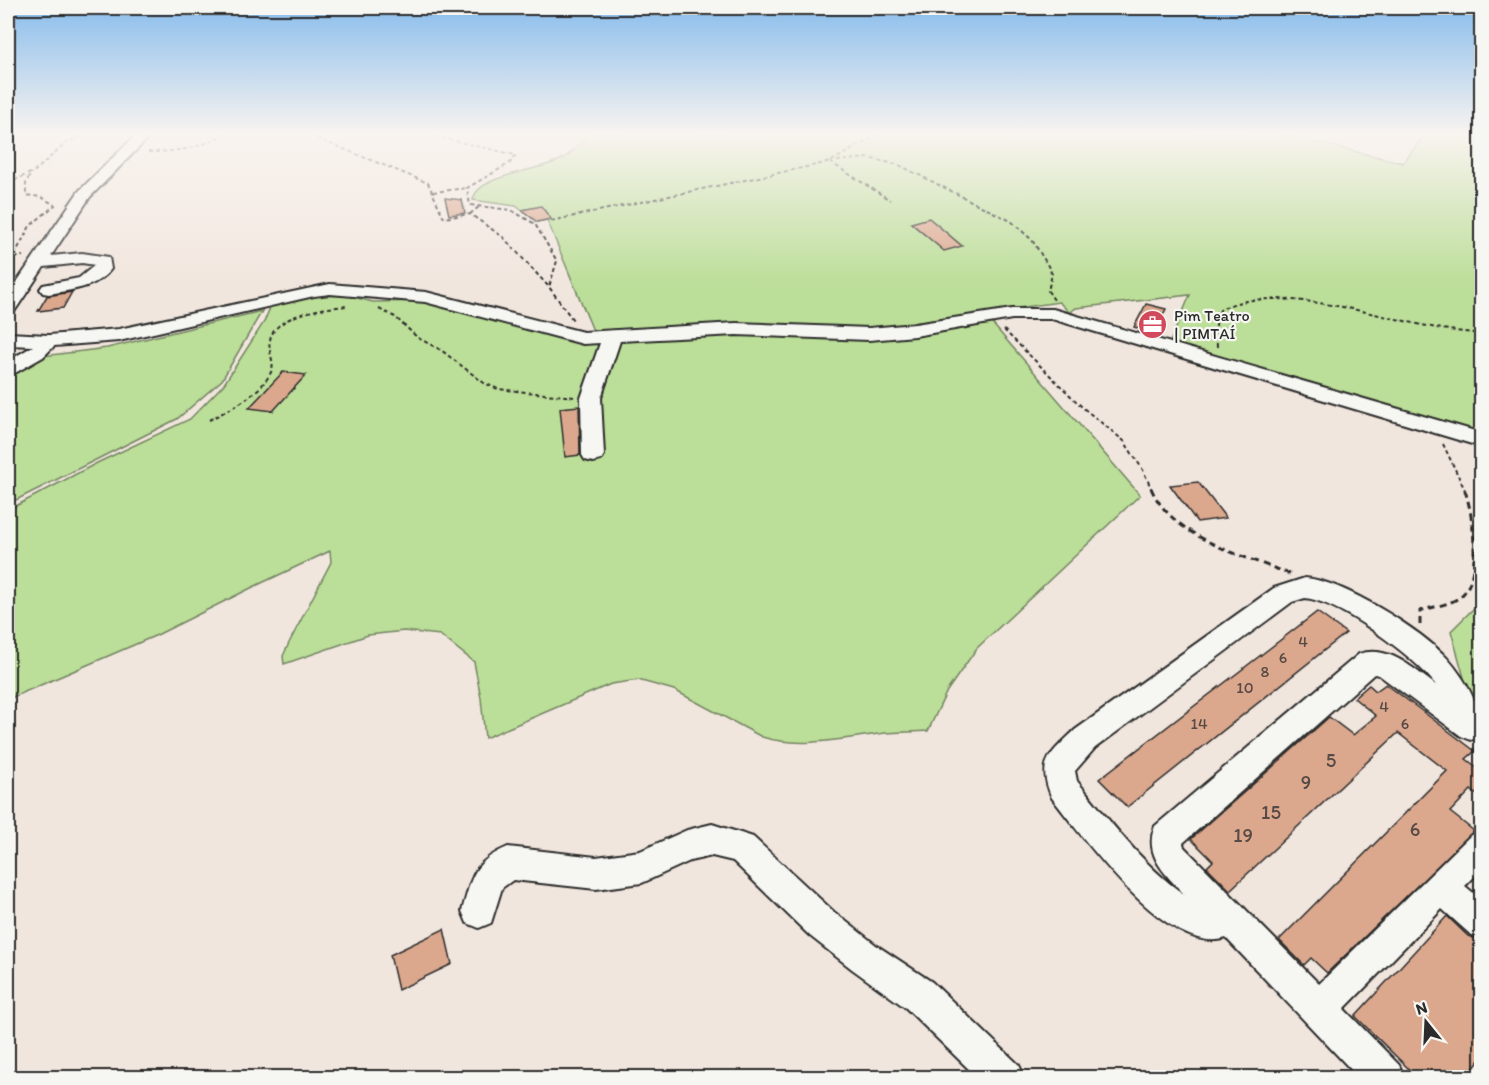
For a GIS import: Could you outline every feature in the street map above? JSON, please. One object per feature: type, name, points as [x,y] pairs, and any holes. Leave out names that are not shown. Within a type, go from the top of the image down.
[{"type":"street","points":[[8,308],[36,263],[84,194],[94,184]]},
{"type":"street","points":[[36,263],[82,258],[103,261],[103,269],[84,282],[49,288]]},
{"type":"street","points":[[8,339],[49,341],[119,335],[314,291],[330,290],[426,297],[583,338],[745,329],[869,334],[1040,313],[1074,319],[1482,440]]},
{"type":"street","points":[[593,455],[591,399],[612,336]]},
{"type":"street","points":[[8,369],[36,353],[49,341]]},
{"type":"street","points":[[1230,920],[1214,925],[1184,915],[1148,887],[1063,788],[1059,767],[1085,739],[1273,602],[1290,591],[1308,588],[1329,595],[1362,613],[1416,647],[1446,676],[1476,731]]},
{"type":"street","points":[[1386,1077],[1230,920],[1170,856],[1166,837],[1369,662],[1385,664],[1476,731]]},
{"type":"street","points":[[479,911],[488,878],[508,863],[596,873],[642,867],[687,846],[712,840],[742,848],[822,924],[864,957],[919,995],[1006,1077]]},
{"type":"street","points":[[1319,1009],[1482,846]]},
{"type":"street","points":[[1441,887],[1482,922]]},
{"type":"path","points":[[8,267],[30,226],[55,205],[41,197],[26,195],[26,184]]},
{"type":"path","points":[[428,184],[444,218],[470,214],[480,206]]},
{"type":"path","points":[[433,192],[467,188],[475,184]]},
{"type":"path","points":[[551,221],[728,184]]},
{"type":"path","points":[[864,184],[890,200]]},
{"type":"path","points":[[936,184],[1011,221],[1024,230],[1041,252],[1052,274],[1050,295],[1074,319]]},
{"type":"path","points":[[467,188],[470,205],[511,210],[535,224],[557,261],[549,287]]},
{"type":"path","points":[[470,214],[503,237],[549,287],[583,338]]},
{"type":"path","points":[[8,256],[13,258]]},
{"type":"path","points":[[1217,362],[1217,315],[1224,307],[1236,302],[1283,301],[1326,304],[1419,324],[1482,334]]},
{"type":"path","points":[[209,420],[223,413],[266,381],[273,368],[274,361],[269,351],[274,328],[297,316],[348,306]]},
{"type":"path","points":[[373,307],[395,316],[418,338],[441,350],[488,386],[591,399]]},
{"type":"path","points":[[994,317],[1016,343],[1082,407],[1124,441],[1143,470],[1156,500],[1182,527],[1229,552],[1289,573],[1308,588]]},
{"type":"path","points":[[1416,647],[1420,611],[1462,596],[1472,576],[1472,533],[1468,501],[1435,426]]},
{"type":"green space","points":[[486,184],[1481,184],[1481,436],[1072,315],[1059,302],[878,328],[594,333],[547,220],[537,222],[516,206],[473,200],[477,191]],"holes":[[[1190,295],[1170,342],[1075,315],[1071,311],[1076,308]]]},
{"type":"green space","points":[[312,295],[349,296],[373,302],[426,301],[568,340],[637,340],[704,334],[866,336],[991,322],[1140,495],[977,648],[947,691],[928,731],[886,733],[808,742],[777,740],[762,737],[674,690],[638,680],[611,684],[485,738],[474,662],[440,635],[404,631],[368,635],[284,664],[283,656],[331,562],[330,551],[157,635],[8,699],[8,510],[97,463],[190,419],[224,384],[264,322],[272,303]]},
{"type":"green space","points":[[262,311],[222,380],[177,419],[8,504],[8,352],[43,356],[107,348]]},
{"type":"green space","points":[[1481,601],[1481,716],[1473,710],[1451,631]]},
{"type":"building","points":[[445,198],[462,200],[465,213],[449,215]]},
{"type":"building","points":[[541,206],[551,219],[537,222],[522,210]]},
{"type":"building","points":[[929,218],[962,246],[944,251],[911,223]]},
{"type":"building","points":[[72,292],[63,308],[38,311],[47,296]]},
{"type":"building","points":[[1146,304],[1166,309],[1154,333],[1134,327]]},
{"type":"building","points":[[283,372],[306,375],[273,411],[249,408]]},
{"type":"building","points":[[579,406],[580,455],[565,457],[560,408]]},
{"type":"building","points":[[1198,482],[1226,518],[1197,522],[1170,485]]},
{"type":"building","points":[[1317,612],[1346,633],[1127,807],[1099,779]]},
{"type":"building","points":[[1386,684],[1475,751],[1466,759],[1482,771],[1482,799],[1471,790],[1450,812],[1474,831],[1327,973],[1311,958],[1304,965],[1279,940],[1447,771],[1398,733],[1230,890],[1207,867],[1213,861],[1191,839],[1329,717],[1353,735],[1376,716],[1354,698],[1369,685],[1376,691]]},
{"type":"building","points":[[1447,916],[1468,936],[1482,941],[1482,1058],[1466,1077],[1417,1077],[1355,1016]]},
{"type":"building","points":[[444,929],[452,964],[398,990],[390,955]]},
{"type":"place","name":"Pim Teatro | PIMTAÍ","points":[[1153,324]]}]
